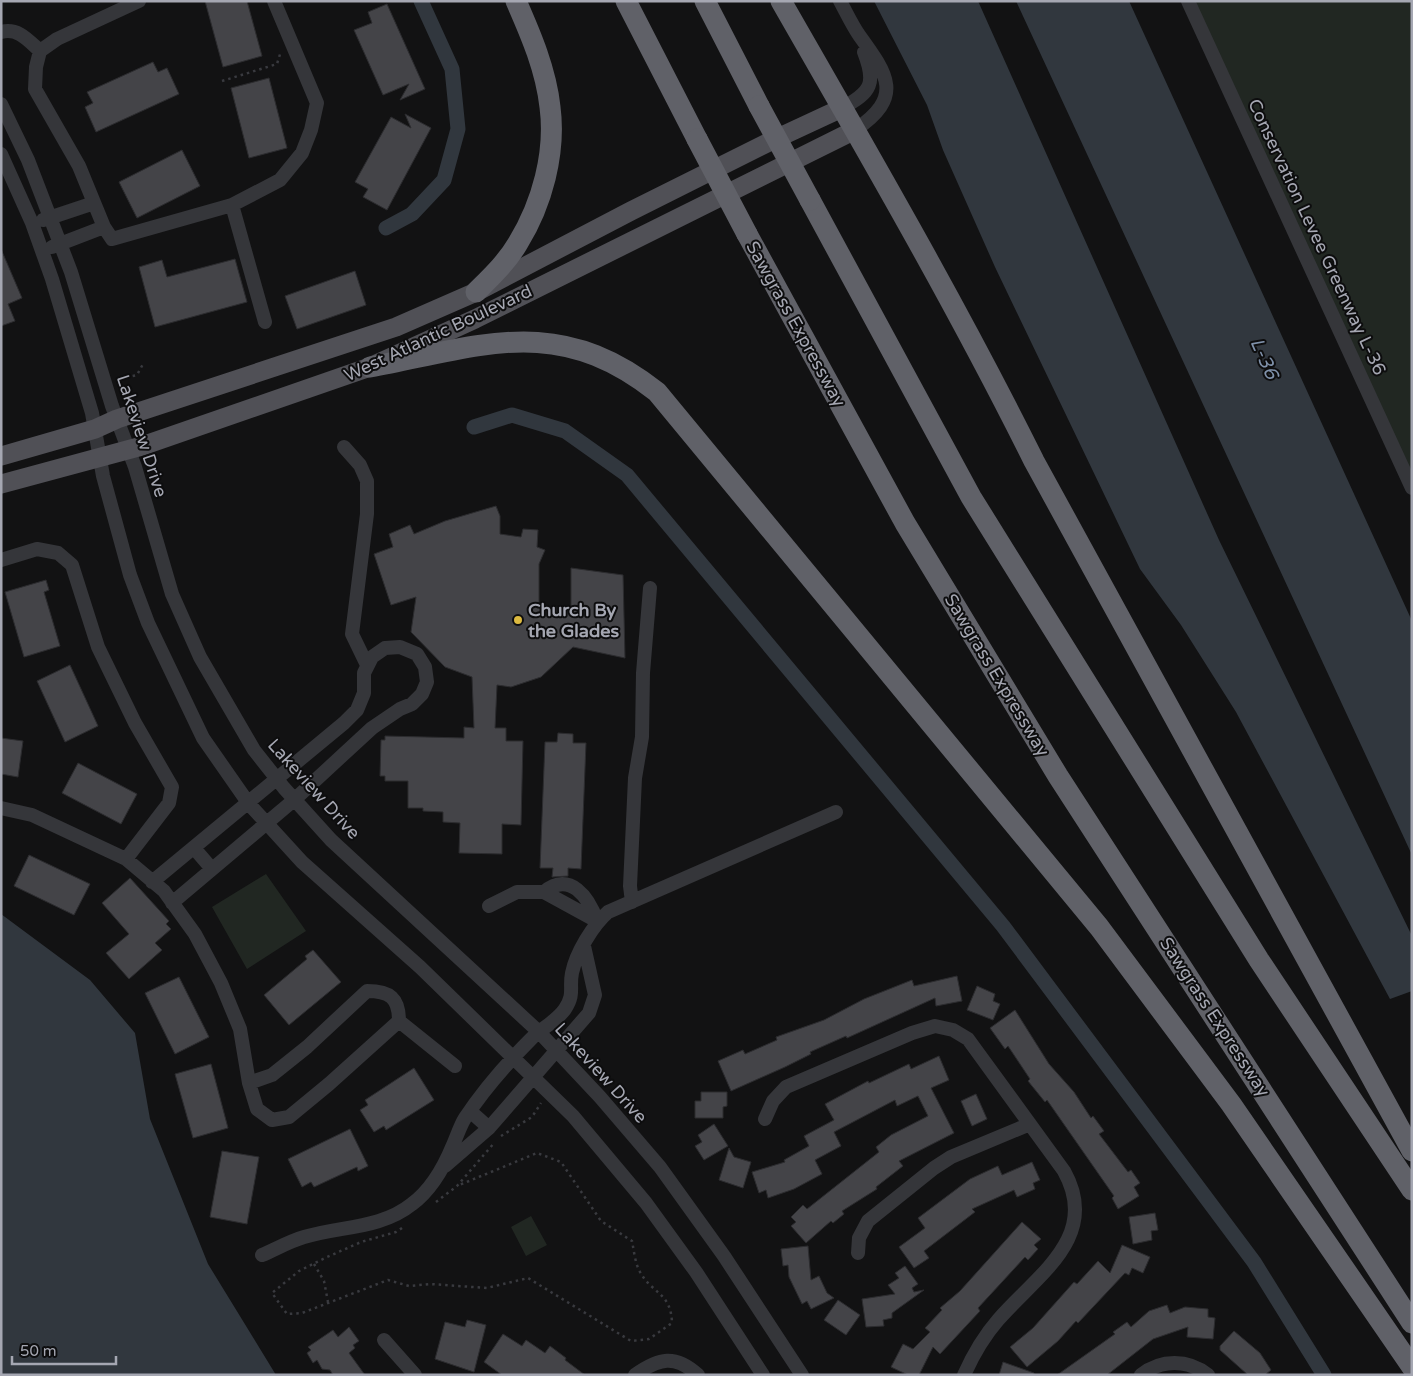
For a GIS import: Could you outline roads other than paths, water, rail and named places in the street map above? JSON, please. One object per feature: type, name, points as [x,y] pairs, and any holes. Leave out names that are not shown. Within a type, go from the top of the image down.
[{"type":"highway","points":[[476,292],[519,242],[542,190],[550,148],[551,107],[530,33],[516,1]]},
{"type":"highway","name":"Sawgrass Expressway","points":[[626,1],[747,234],[906,523],[1053,768],[1412,1323]]},
{"type":"highway","points":[[705,1],[759,106],[976,505],[1259,960],[1412,1190]]},
{"type":"highway","points":[[780,1],[855,130],[1412,1151]]},
{"type":"highway","points":[[370,367],[493,342],[538,342],[592,353],[625,369],[657,392],[1100,927],[1231,1104],[1412,1367]]},
{"type":"main road","name":"West Atlantic Boulevard","points":[[1,456],[95,429],[117,419],[396,327],[476,292],[692,180],[842,108]]},
{"type":"main road","name":"West Atlantic Boulevard","points":[[1,484],[129,450],[370,367],[475,319],[855,130]]},
{"type":"street","points":[[139,1],[57,39],[40,51],[36,67],[35,89],[79,166],[104,227],[112,239],[232,205],[280,180],[302,153],[317,103],[274,1]]},
{"type":"street","points":[[840,1],[857,32],[884,71],[888,84],[887,96],[880,110],[855,130]]},
{"type":"street","name":"Conservation Levee Greenway L-36","points":[[1188,1],[1412,488]]},
{"type":"street","points":[[1,32],[9,30],[23,36],[40,51]]},
{"type":"street","points":[[842,108],[862,97],[870,82],[870,66],[857,32]]},
{"type":"street","name":"Lakeview Drive","points":[[1,104],[28,160],[60,244],[117,419],[129,450],[172,594],[200,657],[254,750],[277,781],[331,840],[557,1050],[660,1168],[724,1256],[802,1375]]},
{"type":"street","points":[[1,154],[42,250],[87,394],[100,459],[130,575],[148,623],[203,738],[248,804],[302,862],[420,967],[573,1116],[646,1203],[696,1272],[763,1375]]},
{"type":"street","points":[[32,223],[94,203]]},
{"type":"street","points":[[232,205],[265,322]]},
{"type":"street","points":[[42,250],[104,227]]},
{"type":"street","points":[[344,447],[360,464],[367,481],[367,514],[352,634],[367,664]]},
{"type":"street","points":[[1,560],[38,549],[58,553],[72,565],[98,647],[135,723],[172,787],[169,802],[126,860]]},
{"type":"street","points":[[632,902],[630,886],[635,778],[642,736],[643,673],[650,588]]},
{"type":"street","points":[[152,882],[277,781],[357,710],[364,692],[364,673],[372,656],[386,648],[400,646],[416,654],[425,667],[426,682],[422,694],[412,704],[400,709],[372,728],[294,800],[172,903]]},
{"type":"street","points":[[1,808],[32,815],[126,860],[164,891],[195,934],[222,983],[240,1029],[249,1082],[257,1109],[272,1120],[289,1117],[400,1021]]},
{"type":"street","points":[[444,1167],[464,1119],[470,1111],[513,1056],[538,1032],[561,1015],[570,1003],[573,991],[572,976],[575,962],[597,921],[608,912],[836,812]]},
{"type":"street","points":[[194,848],[212,869]]},
{"type":"street","points":[[489,906],[517,892],[544,892],[557,884],[568,884],[580,890],[597,921]]},
{"type":"street","points":[[262,1255],[304,1237],[366,1225],[394,1214],[412,1204],[444,1167],[489,1128],[589,1013],[595,994],[584,946]]},
{"type":"street","points":[[249,1082],[272,1075],[307,1047],[367,991],[383,991],[392,998],[399,1007],[400,1021],[455,1066]]},
{"type":"street","points":[[764,1119],[773,1101],[786,1087],[912,1034],[935,1026],[953,1030],[968,1039],[1073,1186],[1076,1204],[1075,1223],[1068,1241],[1057,1258],[998,1321],[977,1348],[964,1375]]},
{"type":"street","points":[[470,1111],[489,1128]]},
{"type":"street","points":[[858,1254],[859,1238],[868,1221],[934,1168],[951,1158],[1030,1124]]},
{"type":"street","points":[[384,1340],[415,1375]]},
{"type":"street","points":[[635,1375],[648,1366],[669,1360],[686,1364],[698,1375]]},
{"type":"street","points":[[1141,1375],[1152,1366],[1168,1362],[1186,1364],[1201,1369],[1208,1375]]},
{"type":"water","points":[[874,1],[978,1],[1219,540],[1412,936],[1412,991],[1390,999],[1236,712],[1181,625],[1140,569],[995,267],[943,150],[927,105]]},
{"type":"water","name":"L-36","points":[[1016,1],[1129,1],[1412,621],[1412,855]]},
{"type":"water","points":[[1,914],[90,980],[135,1033],[150,1119],[208,1264],[276,1375],[1,1375]]},
{"type":"waterway","points":[[386,228],[412,214],[444,180],[458,129],[452,69],[421,1]]},
{"type":"waterway","points":[[474,427],[512,415],[565,431],[627,475],[1003,926],[1254,1262],[1324,1375]]},
{"type":"place","name":"Church By the Glades","points":[[518,620]]}]
